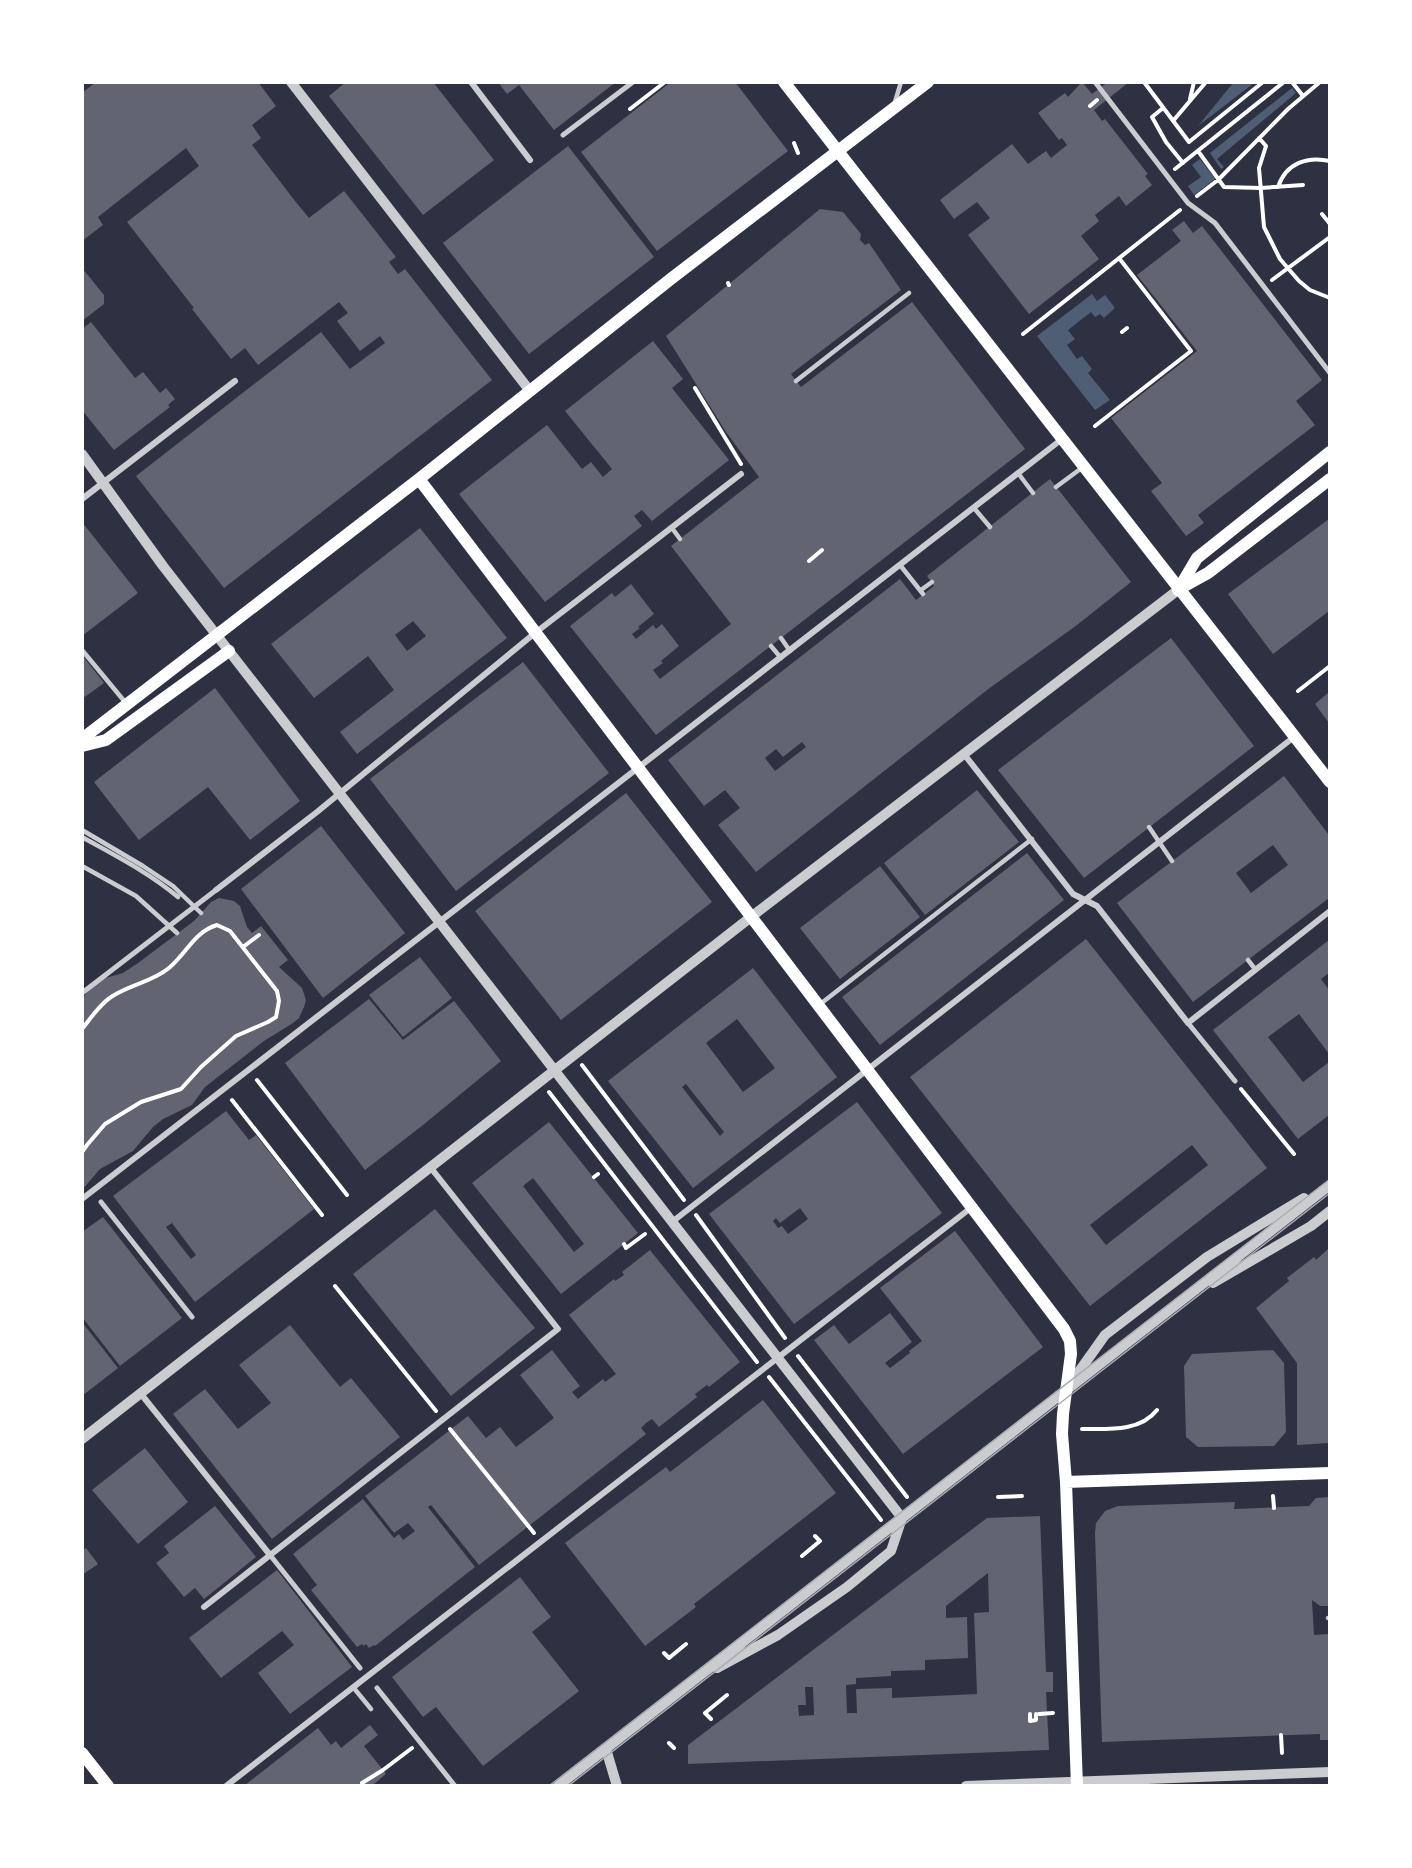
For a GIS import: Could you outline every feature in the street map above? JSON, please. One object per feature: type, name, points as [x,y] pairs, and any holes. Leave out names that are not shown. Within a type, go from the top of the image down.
[{"type":"main road","points":[[784,82],[1329,782]]},
{"type":"main road","points":[[82,739],[419,479],[672,278],[928,82]]},
{"type":"main road","points":[[1178,590],[1197,558],[1329,452]]},
{"type":"main road","points":[[419,479],[1064,1329],[1070,1341],[1070,1365],[1062,1434],[1066,1482],[1077,1783]]},
{"type":"main road","points":[[1178,590],[1208,573],[1329,479]]},
{"type":"main road","points":[[82,746],[106,740],[229,651]]},
{"type":"main road","points":[[1066,1482],[1329,1473]]},
{"type":"main road","points":[[82,1753],[108,1785]]},
{"type":"street","points":[[291,82],[530,391]]},
{"type":"street","points":[[471,82],[531,160]]},
{"type":"street","points":[[563,135],[633,82]]},
{"type":"street","points":[[1095,82],[1188,203],[1215,223],[1329,373]]},
{"type":"street","points":[[82,499],[235,381]]},
{"type":"street","points":[[82,1199],[1062,439]]},
{"type":"street","points":[[82,454],[105,482],[163,566],[902,1518]]},
{"type":"street","points":[[82,993],[316,812],[535,633],[743,474]]},
{"type":"street","points":[[82,1439],[751,917],[1178,590]]},
{"type":"street","points":[[672,1222],[1294,737]]},
{"type":"street","points":[[963,754],[1073,894],[1096,906],[1235,1082]]},
{"type":"street","points":[[1188,1023],[1329,910]]},
{"type":"street","points":[[204,1607],[558,1329],[431,1168]]},
{"type":"street","points":[[558,1785],[1329,1184]]},
{"type":"street","points":[[1066,1390],[1105,1335],[1207,1257],[1329,1184]]},
{"type":"street","points":[[101,1202],[192,1317]]},
{"type":"street","points":[[226,1785],[972,1207]]},
{"type":"street","points":[[1174,1306],[1311,1226],[1329,1211]]},
{"type":"street","points":[[141,1394],[360,1668]]},
{"type":"street","points":[[688,1684],[778,1635],[847,1587],[891,1551],[902,1518]]},
{"type":"street","points":[[376,1688],[455,1785]]},
{"type":"street","points":[[606,1749],[617,1785]]},
{"type":"street","points":[[966,1785],[1162,1782],[1329,1772]]},
{"type":"lane","points":[[892,111],[901,82]]},
{"type":"lane","points":[[796,381],[909,293]]},
{"type":"lane","points":[[1056,487],[1083,468]]},
{"type":"lane","points":[[1018,473],[1033,493]]},
{"type":"lane","points":[[974,508],[990,527]]},
{"type":"lane","points":[[672,528],[680,539]]},
{"type":"lane","points":[[900,565],[922,592],[932,582]]},
{"type":"lane","points":[[781,638],[790,651]]},
{"type":"lane","points":[[771,646],[781,658]]},
{"type":"lane","points":[[82,650],[127,704]]},
{"type":"lane","points":[[1149,827],[1172,861]]},
{"type":"lane","points":[[82,830],[173,886],[201,913]]},
{"type":"lane","points":[[83,837],[134,865],[178,897]]},
{"type":"lane","points":[[819,1005],[1032,839]]},
{"type":"lane","points":[[82,866],[136,896],[177,933]]},
{"type":"lane","points":[[1248,960],[1255,969]]},
{"type":"lane","points":[[354,1687],[371,1709]]},
{"type":"path","points":[[630,109],[665,82]]},
{"type":"path","points":[[1144,82],[1190,142],[1263,82]]},
{"type":"path","points":[[1190,100],[1194,82]]},
{"type":"path","points":[[1173,121],[1206,82]]},
{"type":"path","points":[[1163,108],[1152,117],[1181,165],[1284,82]]},
{"type":"path","points":[[1292,82],[1302,96]]},
{"type":"path","points":[[1023,334],[1218,180],[1302,96],[1320,82]]},
{"type":"path","points":[[1259,138],[1266,146],[1258,168],[1262,188],[1264,227],[1280,258],[1288,267],[1310,290],[1329,298]]},
{"type":"path","points":[[794,143],[798,153]]},
{"type":"path","points":[[1198,151],[1224,187],[1262,188],[1303,185]]},
{"type":"path","points":[[1278,187],[1282,176],[1296,164],[1315,159],[1329,161]]},
{"type":"path","points":[[1322,214],[1329,224]]},
{"type":"path","points":[[1270,282],[1329,237]]},
{"type":"path","points":[[1095,426],[1191,351],[1119,258]]},
{"type":"path","points":[[1122,332],[1126,328]]},
{"type":"path","points":[[695,388],[743,474]]},
{"type":"path","points":[[808,561],[822,550]]},
{"type":"path","points":[[1298,691],[1329,666]]},
{"type":"path","points":[[82,1029],[99,1007],[112,996],[149,981],[169,968],[200,933],[218,925],[230,931],[243,947],[277,991],[279,1001],[276,1017],[236,1036],[201,1067],[181,1089],[141,1102],[105,1124],[82,1152]]},
{"type":"path","points":[[243,947],[259,935]]},
{"type":"path","points":[[574,1056],[915,1508]]},
{"type":"path","points":[[257,1080],[347,1195]]},
{"type":"path","points":[[541,1082],[888,1528]]},
{"type":"path","points":[[1235,1082],[1294,1154]]},
{"type":"path","points":[[232,1100],[322,1215]]},
{"type":"path","points":[[82,1139],[87,1145]]},
{"type":"path","points":[[624,1244],[626,1248],[645,1234]]},
{"type":"path","points":[[1082,1429],[1130,1427],[1144,1423],[1157,1410]]},
{"type":"path","points":[[998,1497],[1022,1496]]},
{"type":"path","points":[[1273,1496],[1274,1508]]},
{"type":"path","points":[[802,1556],[820,1541],[815,1536]]},
{"type":"path","points":[[664,1653],[669,1658],[686,1644]]},
{"type":"path","points":[[711,1719],[705,1713],[727,1695]]},
{"type":"path","points":[[1030,1714],[1030,1720],[1036,1720],[1037,1714],[1053,1713]]},
{"type":"path","points":[[1281,1735],[1282,1754]]},
{"type":"path","points":[[669,1743],[674,1748]]},
{"type":"path","points":[[362,1783],[408,1752]]},
{"type":"water","points":[[1233,83],[1254,83],[1198,126]]},
{"type":"water","points":[[1292,88],[1296,93],[1217,159],[1224,167],[1221,169],[1210,153]]},
{"type":"water","points":[[1200,159],[1215,179],[1194,195],[1188,186],[1201,177],[1192,165]]},
{"type":"water","points":[[1092,294],[1097,301],[1105,295],[1115,308],[1104,318],[1100,314],[1095,317],[1091,312],[1068,330],[1075,339],[1067,345],[1077,359],[1082,356],[1092,369],[1088,373],[1110,400],[1095,410],[1037,336]]},
{"type":"building","points":[[96,82],[258,82],[276,106],[252,125],[261,138],[252,145],[295,201],[309,218],[344,191],[396,257],[389,262],[398,274],[405,269],[492,380],[224,588],[136,476],[321,332],[350,369],[385,343],[380,336],[360,351],[337,321],[348,313],[339,302],[258,365],[245,348],[231,359],[127,222],[199,166],[186,148],[98,217],[103,225],[82,241],[82,93]]},
{"type":"building","points":[[346,82],[433,82],[494,160],[423,215],[329,96]]},
{"type":"building","points":[[498,82],[616,82],[554,130],[519,85],[507,94]]},
{"type":"building","points":[[671,82],[735,82],[788,151],[657,251],[581,152]]},
{"type":"building","points":[[1082,82],[1092,94],[1108,82],[1129,82],[1094,110],[1102,121],[1105,119],[1148,174],[1145,176],[1152,185],[1126,206],[1119,196],[1095,215],[1099,221],[1081,236],[1099,259],[1029,314],[968,235],[990,218],[977,202],[954,219],[940,200],[1012,144],[1028,164],[1046,151],[1051,158],[1067,145],[1062,138],[1059,140],[1038,113],[1065,93],[1068,97]]},
{"type":"building","points":[[568,146],[654,257],[529,354],[443,243]]},
{"type":"building","points":[[820,209],[843,212],[861,234],[860,240],[865,245],[869,243],[901,290],[791,374],[801,387],[912,302],[1025,449],[656,735],[570,626],[612,593],[615,597],[631,584],[654,614],[632,634],[636,639],[653,625],[656,629],[662,624],[679,646],[653,670],[660,679],[731,624],[671,546],[759,477],[726,432],[666,336]]},
{"type":"building","points":[[1184,221],[1193,233],[1202,226],[1322,380],[1296,401],[1315,425],[1198,515],[1204,523],[1186,536],[1151,491],[1162,483],[1111,418],[1197,351],[1137,275],[1181,241],[1172,230]]},
{"type":"building","points":[[82,268],[104,295],[104,304],[82,321]]},
{"type":"building","points":[[91,322],[135,378],[143,372],[160,393],[166,388],[175,399],[168,405],[170,407],[114,450],[82,410],[82,329]]},
{"type":"building","points":[[653,341],[683,379],[672,388],[729,460],[652,521],[642,510],[634,516],[642,526],[545,602],[459,494],[547,425],[582,469],[591,462],[603,477],[612,469],[565,411]]},
{"type":"building","points":[[1050,479],[1131,582],[1077,625],[987,690],[756,872],[718,825],[740,808],[725,790],[704,806],[668,760],[900,579],[916,600],[934,586],[927,576]],"holes":[[[802,742],[806,747],[775,771],[765,758],[776,749],[783,757]]]},
{"type":"building","points":[[1329,519],[1329,611],[1273,654],[1228,594]]},
{"type":"building","points":[[82,522],[138,593],[82,636]]},
{"type":"building","points":[[420,528],[507,638],[357,754],[340,732],[394,690],[368,656],[314,698],[271,644]],"holes":[[[413,621],[426,636],[407,651],[395,635]]]},
{"type":"building","points":[[1171,638],[1254,746],[1084,878],[998,770]]},
{"type":"building","points":[[82,655],[104,683],[82,699]]},
{"type":"building","points":[[523,662],[609,773],[456,891],[370,779]]},
{"type":"building","points":[[215,688],[300,801],[250,840],[208,787],[139,840],[94,782]]},
{"type":"building","points":[[1329,692],[1329,723],[1315,704]]},
{"type":"building","points":[[1284,776],[1329,835],[1329,898],[1193,1002],[1117,903]],"holes":[[[1273,845],[1288,865],[1251,893],[1236,873]]]},
{"type":"building","points":[[977,790],[1019,842],[925,915],[884,863]]},
{"type":"building","points":[[626,793],[712,902],[561,1020],[475,911]]},
{"type":"building","points":[[321,826],[405,933],[323,998],[241,889]]},
{"type":"building","points":[[1027,853],[1064,900],[880,1045],[842,997]]},
{"type":"building","points":[[880,866],[920,917],[840,979],[800,928]]},
{"type":"building","points":[[219,898],[234,901],[240,906],[247,927],[252,933],[261,926],[288,960],[279,967],[302,988],[306,1000],[299,1018],[264,1041],[205,1087],[192,1105],[163,1119],[153,1127],[133,1151],[100,1169],[82,1190],[82,999],[102,979],[123,973],[138,963],[194,921],[211,902]]},
{"type":"building","points":[[1086,939],[1267,1168],[1090,1306],[910,1077]],"holes":[[[1192,1145],[1208,1165],[1106,1245],[1090,1225]]]},
{"type":"building","points":[[1329,940],[1329,973],[1321,979],[1329,990],[1329,1054],[1299,1014],[1268,1037],[1303,1082],[1329,1062],[1329,1115],[1298,1139],[1213,1030]]},
{"type":"building","points":[[420,957],[452,998],[403,1037],[369,995]]},
{"type":"building","points":[[753,968],[837,1077],[693,1188],[608,1081]],"holes":[[[737,1019],[775,1068],[743,1092],[706,1043]],[[686,1084],[724,1132],[720,1136],[682,1087]]]},
{"type":"building","points":[[369,999],[403,1040],[454,1001],[501,1061],[365,1170],[285,1063]]},
{"type":"building","points":[[857,1102],[942,1213],[794,1324],[709,1214]],"holes":[[[800,1208],[808,1219],[788,1234],[782,1226],[778,1228],[773,1221],[776,1218],[780,1223]]]},
{"type":"building","points":[[226,1111],[249,1140],[256,1135],[314,1209],[195,1302],[113,1196]],"holes":[[[172,1223],[196,1255],[191,1259],[166,1227]]]},
{"type":"building","points":[[549,1122],[638,1233],[561,1294],[472,1183]],"holes":[[[533,1178],[584,1244],[574,1252],[523,1186]]]},
{"type":"building","points":[[435,1209],[535,1328],[451,1396],[353,1274]]},
{"type":"building","points":[[103,1217],[182,1318],[120,1366],[82,1317],[82,1232]]},
{"type":"building","points":[[955,1231],[1043,1347],[903,1454],[814,1340],[834,1325],[849,1344],[890,1313],[912,1342],[885,1363],[890,1368],[910,1353],[909,1351],[922,1341],[880,1288]]},
{"type":"building","points":[[1329,1248],[1329,1443],[1297,1445],[1297,1363],[1256,1308],[1289,1281],[1287,1278],[1314,1257],[1316,1260]]},
{"type":"building","points":[[650,1250],[740,1362],[709,1387],[707,1385],[695,1394],[697,1397],[659,1427],[652,1419],[646,1423],[641,1428],[646,1434],[479,1565],[431,1505],[428,1507],[475,1567],[375,1646],[369,1648],[366,1644],[364,1646],[362,1644],[357,1647],[311,1590],[317,1585],[293,1554],[363,1499],[394,1538],[399,1534],[403,1540],[415,1531],[408,1523],[394,1533],[365,1496],[468,1416],[486,1438],[500,1427],[516,1447],[554,1418],[520,1375],[552,1350],[580,1386],[572,1392],[578,1399],[603,1379],[605,1382],[616,1374],[569,1315],[614,1279],[615,1281],[624,1275],[622,1272]]},
{"type":"building","points":[[82,1322],[118,1368],[82,1396]]},
{"type":"building","points":[[290,1325],[340,1387],[351,1378],[400,1437],[272,1539],[173,1414],[205,1389],[238,1429],[271,1403],[239,1365]]},
{"type":"building","points":[[1273,1350],[1284,1363],[1286,1432],[1274,1446],[1198,1447],[1186,1437],[1184,1366],[1192,1354]]},
{"type":"building","points":[[763,1400],[836,1493],[694,1604],[696,1607],[645,1646],[565,1543],[666,1467],[670,1472]]},
{"type":"building","points":[[145,1448],[188,1502],[138,1544],[92,1490]]},
{"type":"building","points":[[1329,1497],[1329,1606],[1320,1606],[1312,1600],[1314,1635],[1329,1634],[1329,1740],[1320,1740],[1320,1734],[1102,1742],[1095,1533],[1096,1523],[1105,1511],[1118,1506],[1235,1502],[1234,1509],[1309,1506],[1316,1498]]},
{"type":"building","points":[[215,1506],[256,1557],[204,1599],[195,1588],[184,1597],[156,1563],[169,1553],[164,1546]]},
{"type":"building","points":[[1040,1516],[1046,1672],[1053,1672],[1053,1692],[1046,1692],[1049,1750],[688,1764],[688,1745],[987,1518]],"holes":[[[988,1573],[989,1612],[974,1613],[977,1694],[892,1698],[892,1688],[856,1689],[857,1713],[847,1713],[846,1685],[856,1684],[856,1678],[891,1676],[891,1671],[925,1670],[925,1660],[968,1658],[967,1617],[946,1618],[946,1606]],[[805,1687],[813,1687],[814,1715],[799,1716],[798,1705],[806,1705]]]},
{"type":"building","points":[[86,1548],[98,1564],[82,1575],[82,1551]]},
{"type":"building","points":[[277,1570],[352,1667],[290,1714],[258,1673],[294,1645],[282,1631],[221,1678],[189,1638]]},
{"type":"building","points":[[520,1577],[551,1617],[532,1632],[579,1691],[483,1766],[436,1707],[423,1717],[392,1677]]},
{"type":"building","points":[[370,1725],[378,1735],[364,1746],[386,1774],[374,1784],[376,1785],[245,1785],[318,1728],[331,1745],[336,1741],[341,1748]]},
{"type":"tram line","points":[[549,1786],[1330,1179]]},
{"type":"tram line","points":[[568,1786],[1330,1193]]}]
